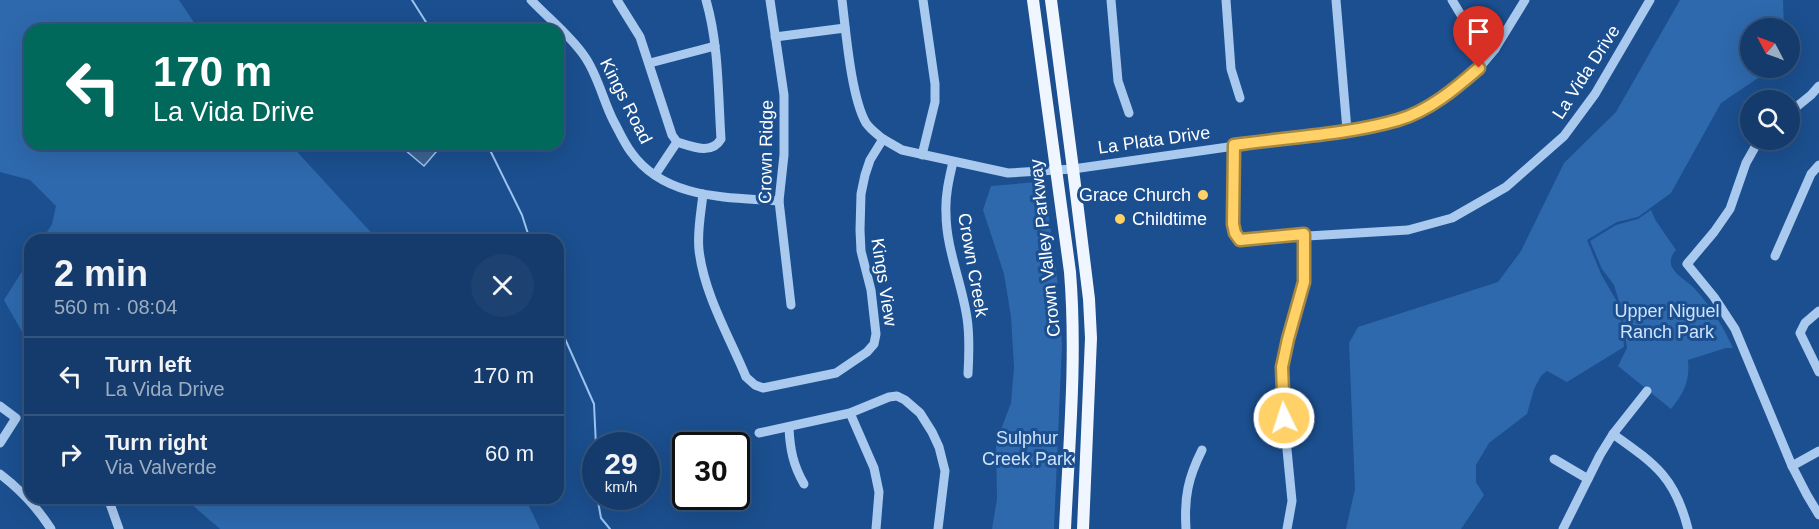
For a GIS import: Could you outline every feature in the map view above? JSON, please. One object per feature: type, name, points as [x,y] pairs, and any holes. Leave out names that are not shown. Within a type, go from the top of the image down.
[{"type":"main road","name":"Crown Valley Parkway","points":[[1033,0],[1070,272],[1074,342],[1065,529]]},
{"type":"main road","name":"Crown Valley Parkway","points":[[1051,0],[1089,300],[1091,338],[1083,529]]},
{"type":"street","name":"Kings Road","points":[[531,0],[555,24]]},
{"type":"street","points":[[618,0],[640,37],[672,135],[677,142],[710,149],[717,146],[721,139],[715,46],[706,0]]},
{"type":"street","name":"Crown Ridge","points":[[770,0],[784,95],[784,155],[779,201],[791,304]]},
{"type":"street","points":[[842,0],[860,106],[867,124],[883,140]]},
{"type":"street","points":[[922,155],[935,102],[935,84],[923,0]]},
{"type":"street","points":[[1111,0],[1118,81],[1129,113]]},
{"type":"street","points":[[1226,0],[1231,69],[1240,99]]},
{"type":"street","points":[[1336,0],[1347,130]]},
{"type":"street","points":[[1452,0],[1470,30],[1495,49]]},
{"type":"street","name":"La Plata Drive","points":[[883,140],[902,150],[1008,173],[1073,169],[1347,130],[1400,119],[1432,104],[1462,84],[1479,68],[1495,49],[1525,0]]},
{"type":"street","name":"La Vida Drive","points":[[1234,145],[1233,224],[1240,240],[1304,234],[1408,230],[1452,218],[1506,187],[1564,136],[1595,94],[1650,0]]},
{"type":"street","points":[[775,37],[845,28]]},
{"type":"street","name":"Kings Road","points":[[564,33],[586,58],[613,120],[632,153],[655,175],[671,185],[703,194],[779,201]]},
{"type":"street","points":[[650,63],[715,46]]},
{"type":"street","points":[[1800,104],[1819,86]]},
{"type":"street","name":"Kings View","points":[[703,194],[699,249],[703,272],[709,292],[746,377],[755,385],[763,388],[836,373],[867,352],[874,344],[876,334],[871,290],[861,251],[861,203],[865,175],[870,160],[883,140]]},
{"type":"street","points":[[655,175],[677,142]]},
{"type":"street","points":[[1754,150],[1746,164],[1730,209],[1714,232],[1687,261],[1688,266],[1714,297],[1735,329],[1792,466],[1819,515]]},
{"type":"street","name":"Crown Creek","points":[[952,162],[946,193],[945,214],[967,318],[969,374]]},
{"type":"street","points":[[1775,256],[1811,174],[1819,165]]},
{"type":"street","points":[[1287,529],[1292,501],[1282,398],[1282,367],[1304,282],[1304,234]]},
{"type":"street","points":[[1819,311],[1805,323],[1800,333],[1819,372]]},
{"type":"street","points":[[1563,529],[1600,455],[1613,434],[1647,391]]},
{"type":"street","points":[[759,433],[850,413],[897,396],[905,400],[920,413],[939,447],[945,471],[938,529]]},
{"type":"street","points":[[0,406],[16,418],[0,443]]},
{"type":"street","points":[[850,413],[874,468],[879,492],[876,529]]},
{"type":"street","points":[[789,428],[790,450],[795,469],[804,484]]},
{"type":"street","points":[[1613,434],[1663,473],[1674,488],[1683,507],[1688,529]]},
{"type":"street","points":[[1186,529],[1184,504],[1191,473],[1202,450]]},
{"type":"street","points":[[1792,466],[1819,451]]},
{"type":"street","points":[[1554,459],[1588,479]]},
{"type":"street","points":[[0,474],[24,494]]},
{"type":"street","points":[[33,504],[51,529]]},
{"type":"street","points":[[110,504],[119,529]]},
{"type":"green space","points":[[0,0],[179,0],[195,24],[24,24],[24,150],[296,150],[372,234],[46,234],[52,224],[56,206],[30,180],[0,172]]},
{"type":"green space","points":[[1680,0],[1783,0],[1784,18],[1740,18],[1740,78],[1758,78],[1721,103],[1671,193],[1638,217],[1617,222],[1587,240],[1601,274],[1620,307],[1624,347],[1567,382],[1547,371],[1541,376],[1534,389],[1527,414],[1489,443],[1476,465],[1476,482],[1484,495],[1461,529],[1346,529],[1355,489],[1349,343],[1358,327],[1498,282],[1521,251],[1564,163],[1616,112]]},
{"type":"green space","name":"Sulphur Creek Park","points":[[1038,182],[1045,188],[1057,277],[1062,344],[1054,529],[992,529],[997,499],[996,443],[1011,403],[1014,367],[1011,317],[1004,274],[983,210],[991,186]]},
{"type":"green space","name":"Upper Niguel Ranch Park","points":[[1651,210],[1676,250],[1672,256],[1671,265],[1706,303],[1721,324],[1733,348],[1726,348],[1688,360],[1685,386],[1671,409],[1618,366],[1627,348],[1621,308],[1614,285],[1602,269],[1590,241],[1616,225],[1638,219]]},
{"type":"green space","points":[[24,268],[24,335],[4,300]]},
{"type":"green space","points":[[191,504],[528,504],[540,529],[220,529]]},
{"type":"shaded area","points":[[405,150],[438,150],[424,166]]},
{"type":"waterway","points":[[412,0],[427,24]]},
{"type":"waterway","points":[[490,150],[522,215],[528,234]]},
{"type":"waterway","points":[[564,336],[594,404],[595,432]]},
{"type":"waterway","points":[[600,510],[601,518],[610,529]]},
{"type":"place","name":"Grace Church","points":[[1203,195]]},
{"type":"place","name":"Childtime","points":[[1120,219]]},
{"type":"route","points":[[1284,418],[1282,367],[1304,282],[1304,234],[1240,240],[1233,224],[1234,145],[1347,130],[1400,119],[1432,104],[1462,84],[1479,68]]}]
